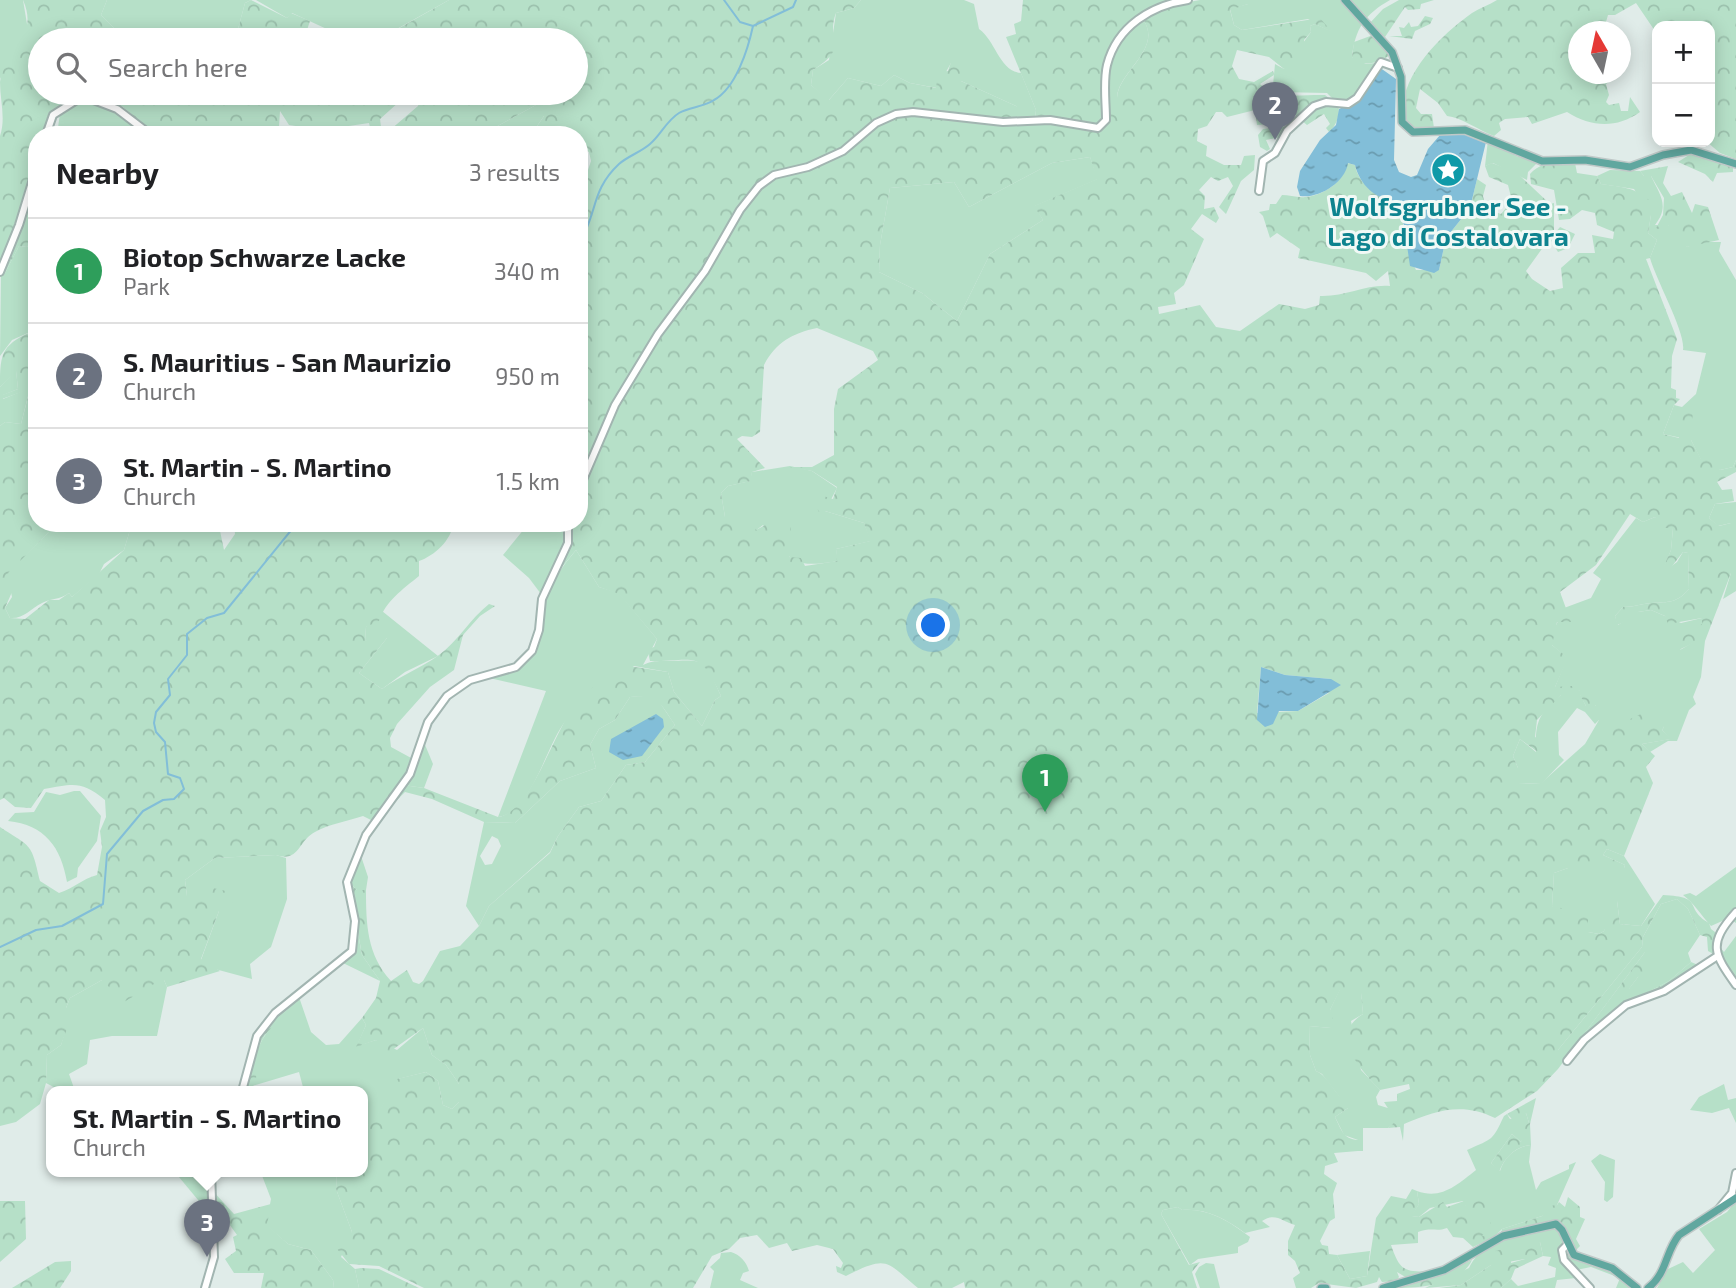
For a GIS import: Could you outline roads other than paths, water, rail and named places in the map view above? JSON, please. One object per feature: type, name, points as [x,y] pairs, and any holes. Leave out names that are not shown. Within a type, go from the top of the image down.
[{"type":"main road","points":[[1345,0],[1389,47],[1398,68],[1402,89],[1401,116],[1409,131],[1423,133],[1444,129],[1465,130],[1542,161],[1585,160],[1630,167],[1663,155],[1691,150],[1736,164]]},
{"type":"main road","points":[[1648,1288],[1660,1276],[1679,1235],[1736,1198]]},
{"type":"main road","points":[[1383,1288],[1444,1270],[1503,1236],[1546,1225],[1559,1227],[1574,1255],[1612,1268],[1637,1288]]},
{"type":"main road","points":[[1321,1288],[1326,1288]]},
{"type":"street","points":[[588,468],[615,405],[658,334],[705,271],[740,210],[759,186],[774,175],[808,167],[843,151],[876,123],[896,114],[913,112],[1003,122],[1050,120],[1098,128],[1106,120],[1107,63],[1119,41],[1133,24],[1155,7],[1188,0]]},
{"type":"street","points":[[1259,191],[1263,161],[1275,153],[1287,131],[1299,119],[1320,103],[1352,102],[1361,94],[1381,62],[1398,68]]},
{"type":"street","points":[[49,126],[53,115],[68,105]]},
{"type":"street","points":[[106,105],[117,109],[139,126]]},
{"type":"street","points":[[0,272],[28,196]]},
{"type":"street","points":[[243,1086],[257,1036],[275,1013],[352,951],[355,921],[347,882],[351,865],[366,835],[410,774],[434,710],[464,684],[516,667],[532,651],[539,630],[542,599],[568,543],[568,532]]},
{"type":"street","points":[[1567,1062],[1584,1041],[1626,1004],[1664,991],[1716,957],[1721,934],[1736,912]]},
{"type":"street","points":[[1716,957],[1736,985]]},
{"type":"street","points":[[1717,1211],[1732,1193],[1736,1172]]},
{"type":"street","points":[[205,1288],[214,1257],[211,1177]]},
{"type":"street","points":[[1567,1245],[1562,1250],[1564,1260],[1590,1288]]},
{"type":"water","name":"Wolfsgrubner See - Lago di Costalovara","points":[[1379,67],[1396,79],[1394,160],[1399,172],[1411,177],[1417,175],[1428,149],[1440,135],[1465,133],[1486,142],[1470,208],[1446,238],[1439,270],[1434,273],[1410,266],[1404,225],[1395,201],[1369,190],[1355,165],[1348,163],[1336,183],[1315,195],[1300,196],[1297,187],[1300,171],[1320,140],[1336,125],[1339,109],[1359,100]]},
{"type":"water","points":[[1261,667],[1285,675],[1331,679],[1341,685],[1298,711],[1279,711],[1273,724],[1265,727],[1257,720]]},
{"type":"water","points":[[656,714],[663,719],[664,727],[642,756],[623,760],[609,752],[611,739]]},
{"type":"waterway","points":[[724,0],[740,22],[753,26]]},
{"type":"waterway","points":[[588,224],[599,193],[610,174],[623,161],[650,144],[679,113],[710,102],[722,94],[740,67],[753,26],[793,7],[796,0]]},
{"type":"waterway","points":[[0,947],[36,930],[62,926],[103,904],[107,854],[143,811],[163,800],[174,799],[184,789],[180,778],[168,774],[165,742],[156,732],[154,723],[156,712],[170,695],[168,679],[187,655],[187,634],[207,618],[224,613],[290,532]]},
{"type":"place","name":"S. Mauritius - San Maurizio","points":[[1275,140]]},
{"type":"place","name":"Wolfsgrubner See - Lago di Costalovara","points":[[1448,170]]},
{"type":"place","name":"Biotop Schwarze Lacke","points":[[1045,812]]},
{"type":"place","name":"St. Martin - S. Martino","points":[[207,1257]]}]
